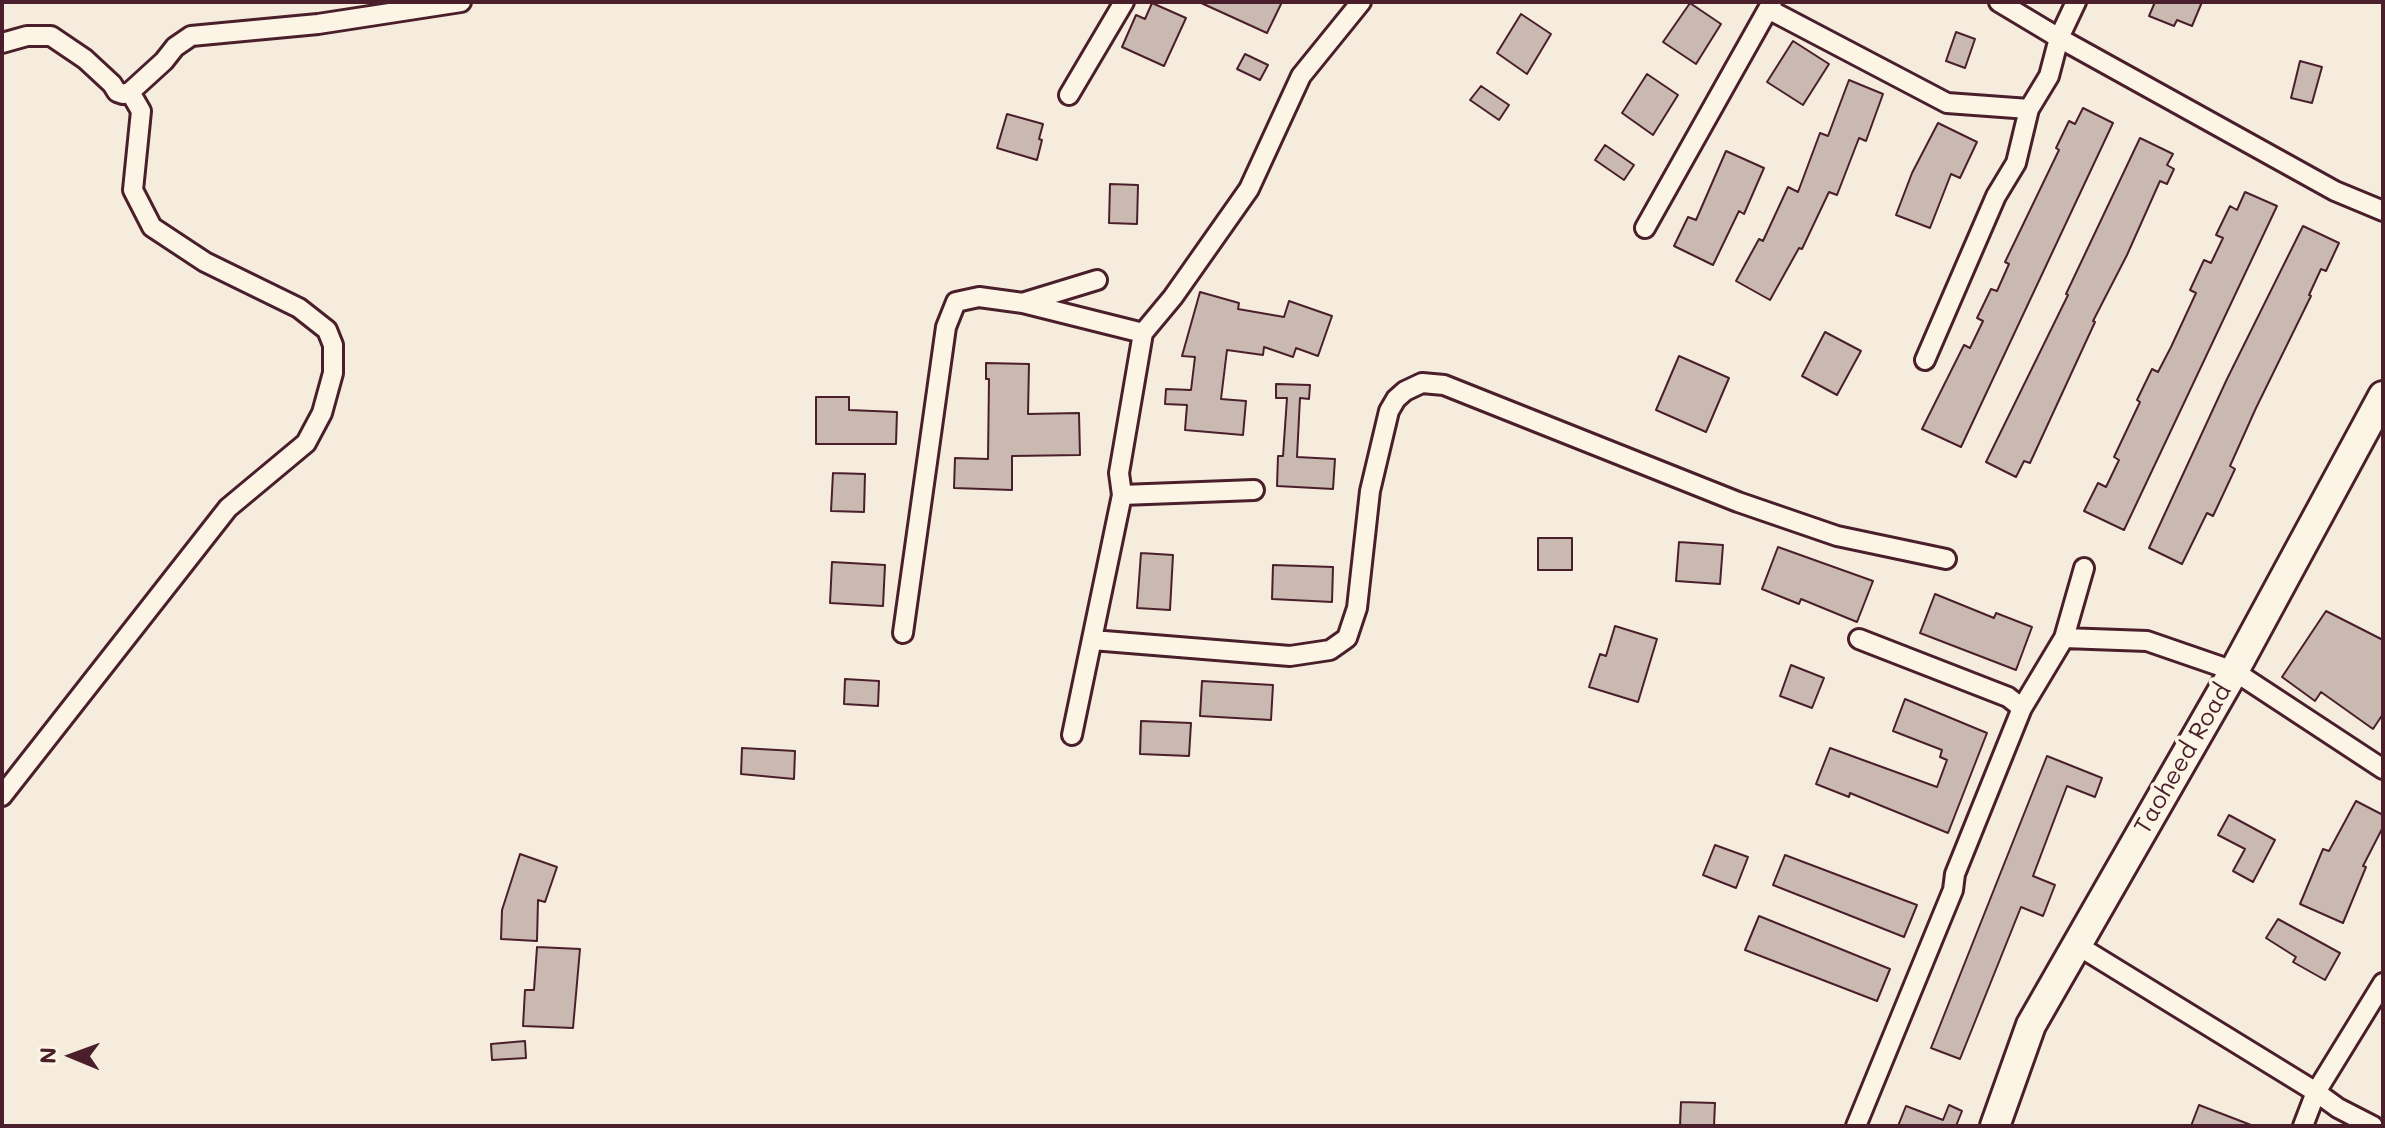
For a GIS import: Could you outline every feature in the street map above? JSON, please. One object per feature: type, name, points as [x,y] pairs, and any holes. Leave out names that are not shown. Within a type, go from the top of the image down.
[{"type":"main road","name":"Taoheed Road","points":[[1995,1126],[2031,1025],[2234,671],[2383,396]]},
{"type":"street","points":[[2,43],[27,36],[51,36],[98,70],[117,92],[130,92],[175,47],[191,36],[318,24],[461,2]]},
{"type":"street","points":[[1069,95],[1124,2]]},
{"type":"street","points":[[1072,735],[1122,495],[1119,473],[1143,333],[1173,297],[1249,189],[1301,76],[1361,2]]},
{"type":"street","points":[[1999,2],[2335,191],[2383,211]]},
{"type":"street","points":[[1925,360],[1996,196],[2016,163],[2029,109],[2049,76],[2059,38],[2076,2]]},
{"type":"street","points":[[1645,228],[1770,6],[1947,103],[2029,109]]},
{"type":"street","points":[[2,796],[228,508],[306,443],[322,413],[333,373],[333,345],[327,330],[299,308],[205,262],[152,227],[133,190],[141,111],[130,92]]},
{"type":"street","points":[[1023,303],[1097,280]]},
{"type":"street","points":[[903,633],[946,327],[956,302],[979,297],[1023,303],[1143,333]]},
{"type":"street","points":[[1092,640],[1290,656],[1330,650],[1347,638],[1357,608],[1370,491],[1389,411],[1405,391],[1422,383],[1444,385],[1738,502],[1837,536],[1946,559]]},
{"type":"street","points":[[1122,495],[1254,490]]},
{"type":"street","points":[[1856,1126],[1953,890],[1955,874],[2022,708],[2064,638],[2084,568]]},
{"type":"street","points":[[2064,638],[2147,641],[2234,671],[2383,769]]},
{"type":"street","points":[[1859,639],[2008,697],[2022,708]]},
{"type":"street","points":[[2077,945],[2338,1108],[2373,1126]]},
{"type":"street","points":[[2303,1126],[2316,1092],[2383,983]]},
{"type":"building","points":[[1199,2],[1282,2],[1267,33]]},
{"type":"building","points":[[2155,2],[2202,2],[2192,26],[2177,20],[2174,26],[2149,16]]},
{"type":"building","points":[[1152,3],[1186,18],[1164,66],[1122,47],[1136,15],[1145,19]]},
{"type":"building","points":[[1690,3],[1721,24],[1696,64],[1663,42]]},
{"type":"building","points":[[1521,14],[1551,34],[1527,74],[1497,53]]},
{"type":"building","points":[[1956,32],[1975,39],[1965,68],[1946,61]]},
{"type":"building","points":[[1793,41],[1829,64],[1803,105],[1767,82]]},
{"type":"building","points":[[1245,54],[1268,65],[1260,80],[1237,69]]},
{"type":"building","points":[[2300,61],[2322,67],[2312,103],[2291,98]]},
{"type":"building","points":[[1647,74],[1678,95],[1653,135],[1622,113]]},
{"type":"building","points":[[1849,80],[1883,94],[1866,141],[1859,138],[1837,195],[1829,192],[1802,249],[1799,248],[1770,300],[1736,281],[1759,239],[1763,241],[1788,187],[1798,192],[1820,133],[1828,136]]},
{"type":"building","points":[[1481,86],[1509,105],[1499,120],[1470,100]]},
{"type":"building","points":[[2083,108],[2113,123],[1961,447],[1922,429],[1964,345],[1970,348],[1983,321],[1977,318],[1991,289],[1997,291],[2009,264],[2005,262],[2059,150],[2056,148],[2069,121],[2075,124]]},
{"type":"building","points":[[1007,114],[1043,124],[1037,160],[997,148]]},
{"type":"building","points":[[1938,123],[1977,142],[1960,178],[1951,174],[1930,228],[1896,215],[1912,173]]},
{"type":"building","points":[[2140,138],[2173,154],[2167,165],[2174,169],[2167,184],[2160,181],[2030,463],[2024,461],[2016,477],[1986,462]]},
{"type":"building","points":[[1605,145],[1634,165],[1624,180],[1595,160]]},
{"type":"building","points":[[1726,151],[1764,168],[1744,214],[1739,211],[1713,265],[1674,246],[1688,217],[1696,220]]},
{"type":"building","points":[[1110,184],[1138,185],[1137,224],[1109,223]]},
{"type":"building","points":[[2245,192],[2277,206],[2124,530],[2084,511],[2098,483],[2106,487],[2119,460],[2114,457],[2140,402],[2137,400],[2152,369],[2158,372],[2171,347],[2196,293],[2190,290],[2204,260],[2211,263],[2223,238],[2216,235],[2230,206],[2237,210]]},
{"type":"building","points":[[2303,226],[2339,243],[2326,271],[2321,269],[2256,408],[2230,466],[2235,469],[2213,516],[2207,513],[2182,564],[2149,548],[2227,379]]},
{"type":"building","points":[[1200,292],[1239,303],[1238,309],[1284,317],[1289,301],[1332,316],[1318,356],[1296,348],[1293,357],[1264,347],[1263,355],[1227,350],[1221,399],[1246,401],[1243,435],[1185,430],[1187,405],[1165,404],[1166,389],[1191,390],[1195,357],[1182,356]]},
{"type":"building","points":[[1825,332],[1861,351],[1837,395],[1802,376]]},
{"type":"building","points":[[1679,356],[1729,378],[1706,432],[1656,410]]},
{"type":"building","points":[[986,363],[1029,364],[1028,414],[1079,413],[1080,455],[1012,456],[1012,490],[954,488],[955,458],[988,459],[989,379],[986,379]]},
{"type":"building","points":[[1276,384],[1310,385],[1309,399],[1300,398],[1297,457],[1335,459],[1333,489],[1277,486],[1278,456],[1283,456],[1287,398],[1276,398]]},
{"type":"building","points":[[816,397],[849,397],[849,410],[897,412],[896,444],[816,444]]},
{"type":"building","points":[[833,473],[865,474],[864,512],[831,511]]},
{"type":"building","points":[[1538,538],[1572,538],[1572,570],[1538,570]]},
{"type":"building","points":[[1679,542],[1723,545],[1720,584],[1676,581]]},
{"type":"building","points":[[1778,547],[1873,581],[1857,622],[1801,599],[1799,604],[1762,589]]},
{"type":"building","points":[[1141,553],[1173,555],[1170,610],[1137,608]]},
{"type":"building","points":[[832,562],[885,565],[883,606],[830,603]]},
{"type":"building","points":[[1273,565],[1333,567],[1332,602],[1272,599]]},
{"type":"building","points":[[1935,594],[1994,618],[1996,613],[2032,627],[2016,670],[1920,633]]},
{"type":"building","points":[[2326,611],[2383,640],[2383,714],[2373,729],[2321,692],[2315,701],[2282,677]]},
{"type":"building","points":[[1615,626],[1657,639],[1638,702],[1589,687],[1600,654],[1606,656]]},
{"type":"building","points":[[1791,665],[1824,678],[1812,708],[1780,696]]},
{"type":"building","points":[[845,679],[879,681],[878,706],[844,704]]},
{"type":"building","points":[[1202,681],[1273,685],[1271,720],[1200,716]]},
{"type":"building","points":[[1905,699],[1987,733],[1948,833],[1850,793],[1849,797],[1816,784],[1830,748],[1937,787],[1947,760],[1940,757],[1942,750],[1893,731]]},
{"type":"building","points":[[1141,721],[1191,723],[1189,756],[1140,754]]},
{"type":"building","points":[[742,748],[795,751],[794,779],[741,774]]},
{"type":"building","points":[[2047,756],[2102,778],[2095,797],[2067,786],[2033,876],[2055,885],[2043,916],[2021,907],[1960,1059],[1931,1048]]},
{"type":"building","points":[[2356,801],[2383,815],[2383,827],[2363,866],[2366,867],[2343,923],[2300,904],[2323,849],[2329,851]]},
{"type":"building","points":[[2229,815],[2275,840],[2253,882],[2233,871],[2245,849],[2218,835]]},
{"type":"building","points":[[1715,845],[1748,857],[1736,888],[1703,875]]},
{"type":"building","points":[[520,854],[557,867],[545,902],[538,900],[537,941],[501,939],[502,910]]},
{"type":"building","points":[[1785,855],[1917,905],[1904,937],[1773,885]]},
{"type":"building","points":[[1759,916],[1890,969],[1877,1001],[1745,950]]},
{"type":"building","points":[[2278,919],[2340,953],[2325,980],[2293,962],[2296,957],[2266,938]]},
{"type":"building","points":[[537,947],[580,949],[573,1028],[523,1026],[525,990],[534,990]]},
{"type":"building","points":[[525,1041],[526,1058],[492,1060],[491,1044]]},
{"type":"building","points":[[1681,1102],[1715,1103],[1714,1126],[1680,1126]]},
{"type":"building","points":[[1949,1105],[1962,1111],[1956,1126],[1898,1126],[1906,1106],[1943,1120]]},
{"type":"building","points":[[2199,1105],[2251,1125],[2251,1126],[2191,1126]]}]
